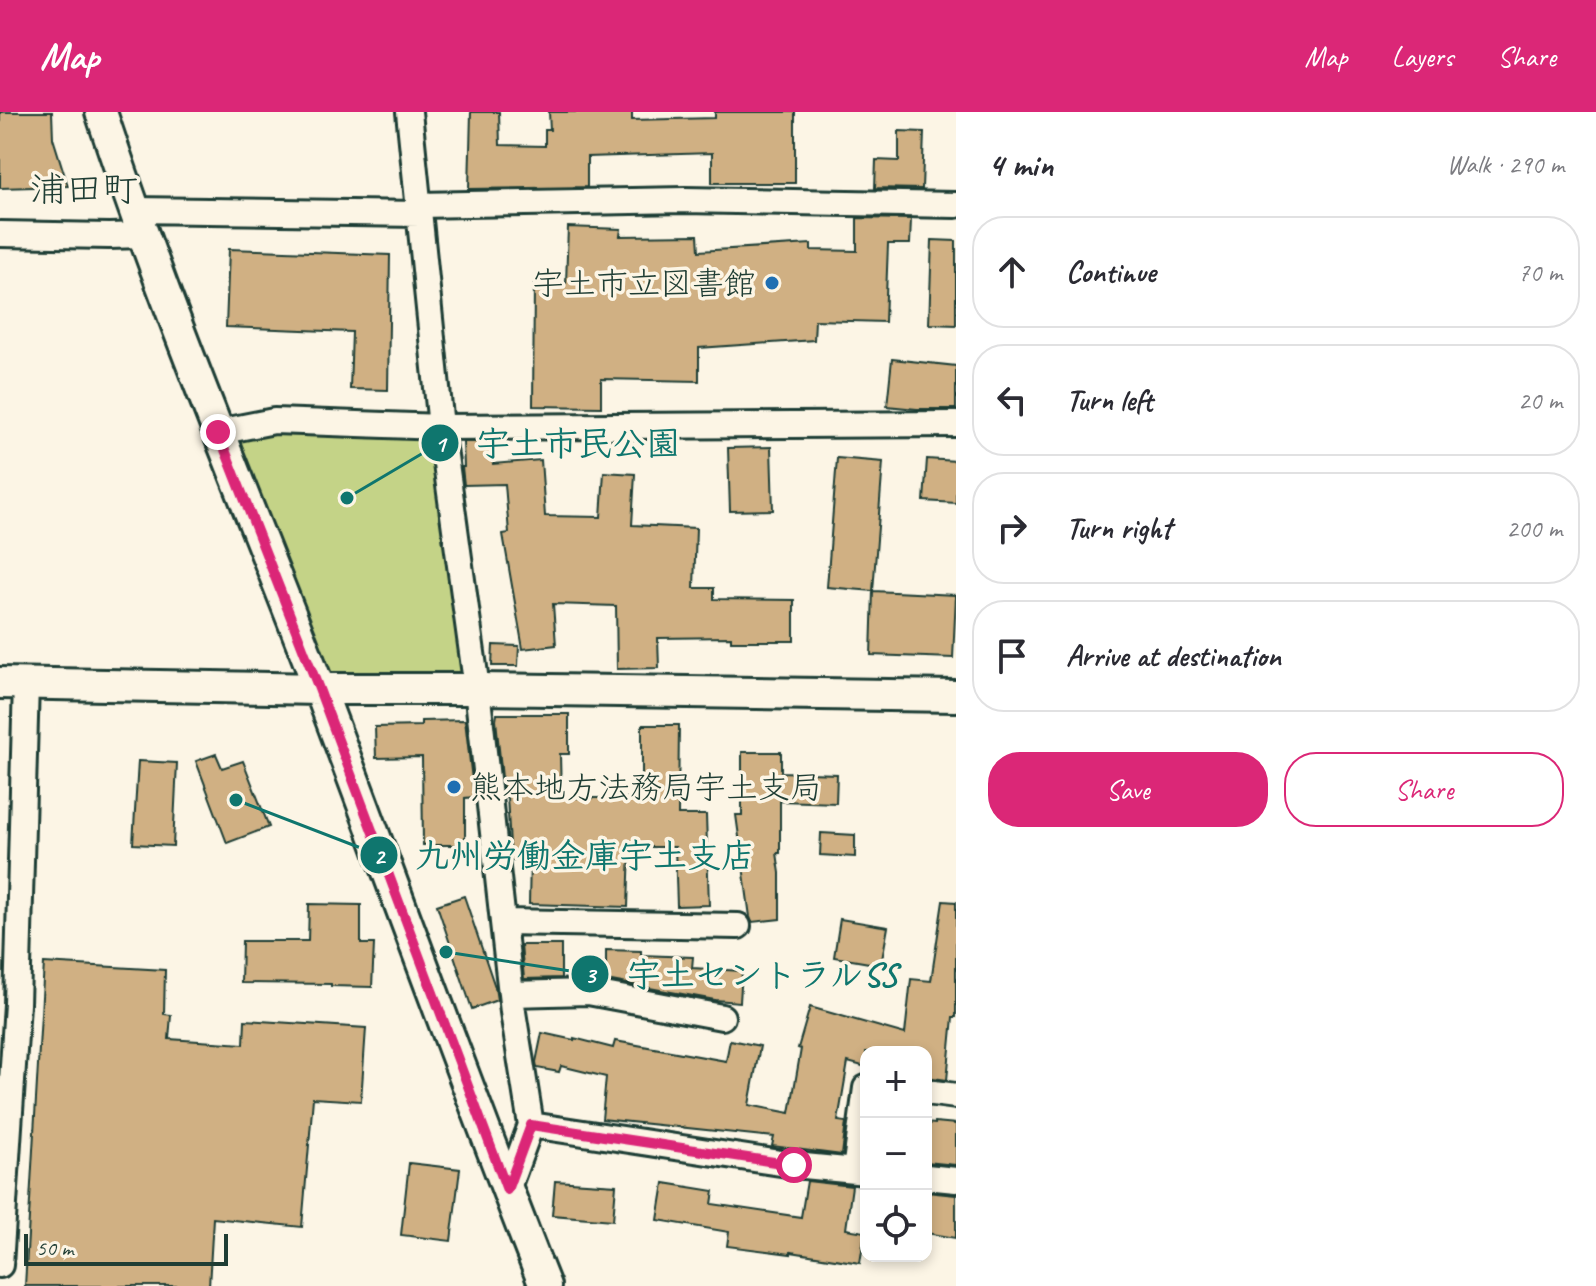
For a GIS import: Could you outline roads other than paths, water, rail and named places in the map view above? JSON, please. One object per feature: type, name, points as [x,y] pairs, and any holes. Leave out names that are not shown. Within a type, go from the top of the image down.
[{"type":"street","points":[[101,112],[138,223],[319,689],[545,1286]]},
{"type":"street","points":[[409,112],[441,427],[477,689],[511,994],[531,1125],[507,1190]]},
{"type":"street","points":[[0,234],[138,223],[685,200],[956,205]]},
{"type":"street","points":[[218,432],[274,421],[441,427],[956,424]]},
{"type":"street","points":[[0,1265],[9,1003],[13,683],[956,696]]},
{"type":"street","points":[[503,922],[738,926]]},
{"type":"street","points":[[511,994],[588,992],[722,1017]]},
{"type":"street","points":[[932,1093],[956,1096]]},
{"type":"street","points":[[531,1125],[794,1165],[860,1171]]},
{"type":"street","points":[[932,1178],[956,1180]]},
{"type":"place","name":"宇土市立図書館","points":[[772,283]]},
{"type":"place","name":"宇土市民公園","points":[[347,498]]},
{"type":"place","name":"熊本地方法務局宇土支局","points":[[454,787]]},
{"type":"place","name":"九州労働金庫宇土支店","points":[[236,800]]},
{"type":"place","name":"宇土セントラルSS","points":[[446,952]]},
{"type":"district","name":"浦田町","points":[[84,189]]}]
